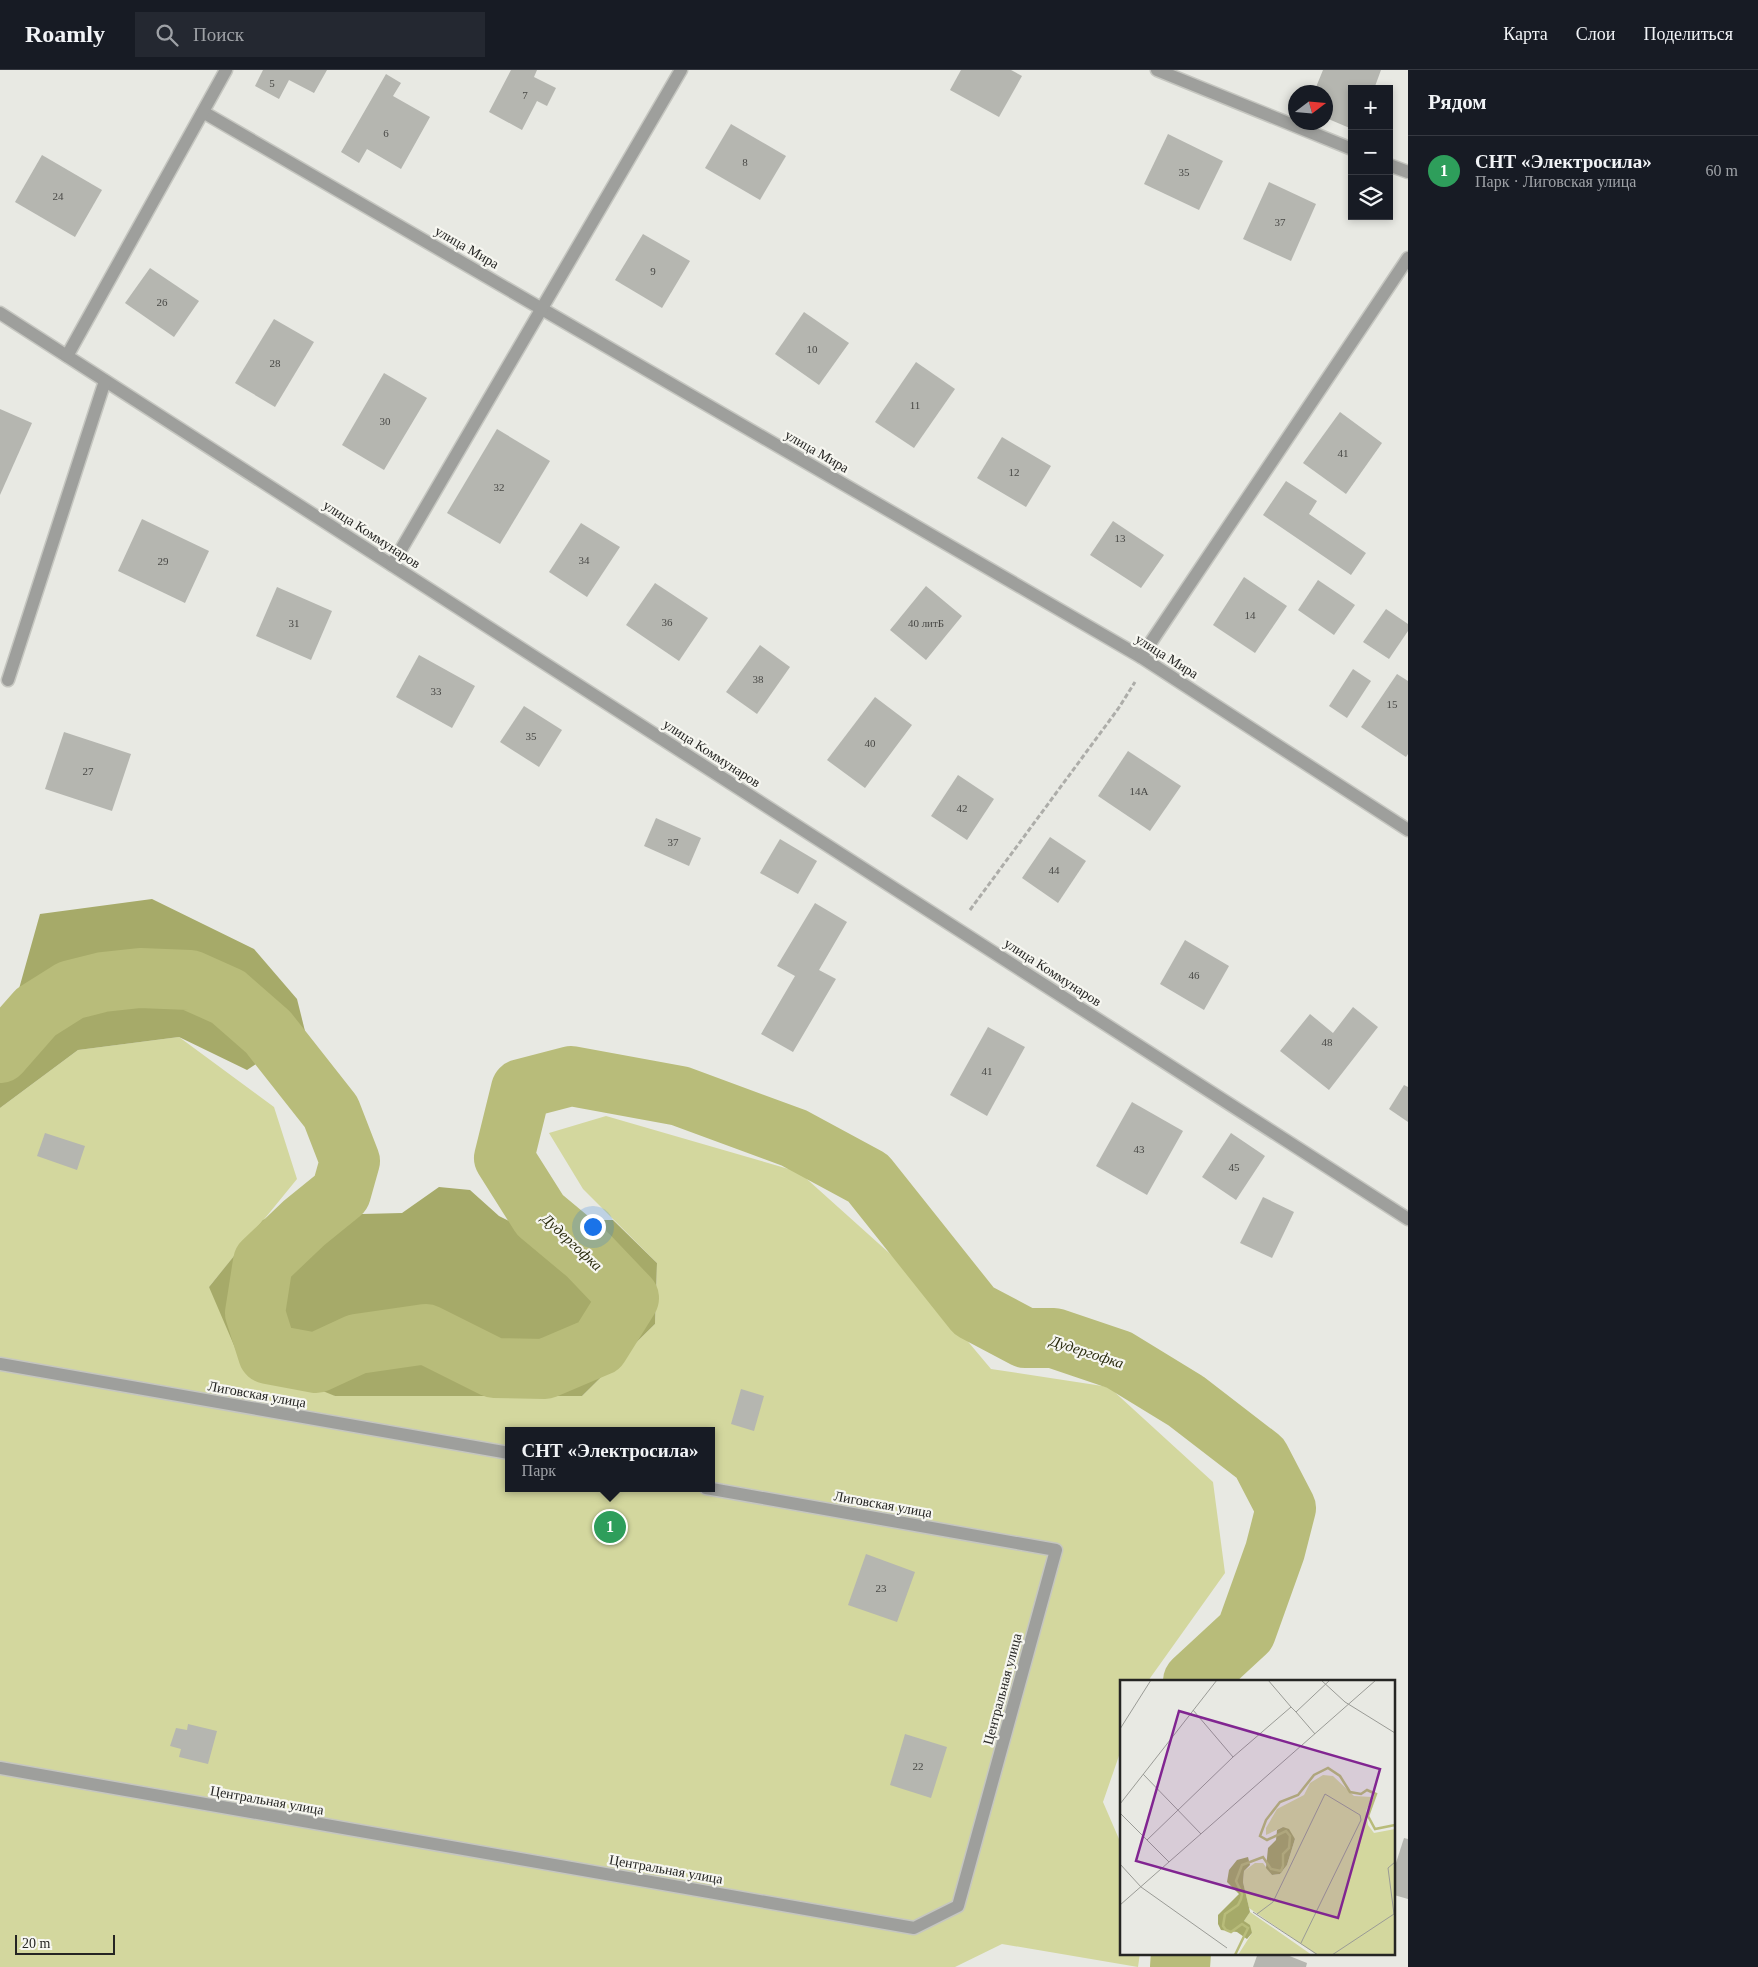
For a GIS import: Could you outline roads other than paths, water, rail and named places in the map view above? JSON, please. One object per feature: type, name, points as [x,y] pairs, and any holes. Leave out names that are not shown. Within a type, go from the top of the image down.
[{"type":"street","points":[[67,356],[226,70]]},
{"type":"street","points":[[392,565],[680,70]]},
{"type":"street","points":[[1157,70],[1348,147]]},
{"type":"street","name":"улица Мира","points":[[202,112],[1142,657],[1408,830]]},
{"type":"street","points":[[1393,166],[1408,172]]},
{"type":"street","points":[[1142,657],[1408,258]]},
{"type":"street","name":"улица Коммунаров","points":[[0,313],[1408,1219]]},
{"type":"street","points":[[8,680],[105,381]]},
{"type":"street","name":"Лиговская улица","points":[[0,1364],[505,1453]]},
{"type":"street","name":"Лиговская улица","points":[[715,1490],[1056,1550]]},
{"type":"street","name":"Центральная улица","points":[[0,1768],[914,1928],[958,1906],[1056,1550]]},
{"type":"waterway","name":"Дудергофка","points":[[0,1053],[36,1012],[71,990],[103,982],[140,978],[190,980],[228,997],[268,1032],[331,1112],[350,1161],[341,1193],[304,1223],[263,1262],[255,1313],[268,1354],[316,1363],[357,1344],[426,1334],[494,1368],[545,1369],[599,1346],[629,1298],[588,1255],[540,1215],[504,1158],[521,1089],[571,1076],[680,1096],[794,1138],[868,1178],[974,1311],[1025,1338],[1054,1338],[1119,1360],[1186,1401],[1260,1458],[1286,1508],[1275,1551],[1246,1632],[1194,1680]]},
{"type":"waterway","name":"Дудергофка","points":[[1180,1967],[1181,1954]]},
{"type":"place","name":"СНТ «Электросила»","points":[[610,1527]]}]
